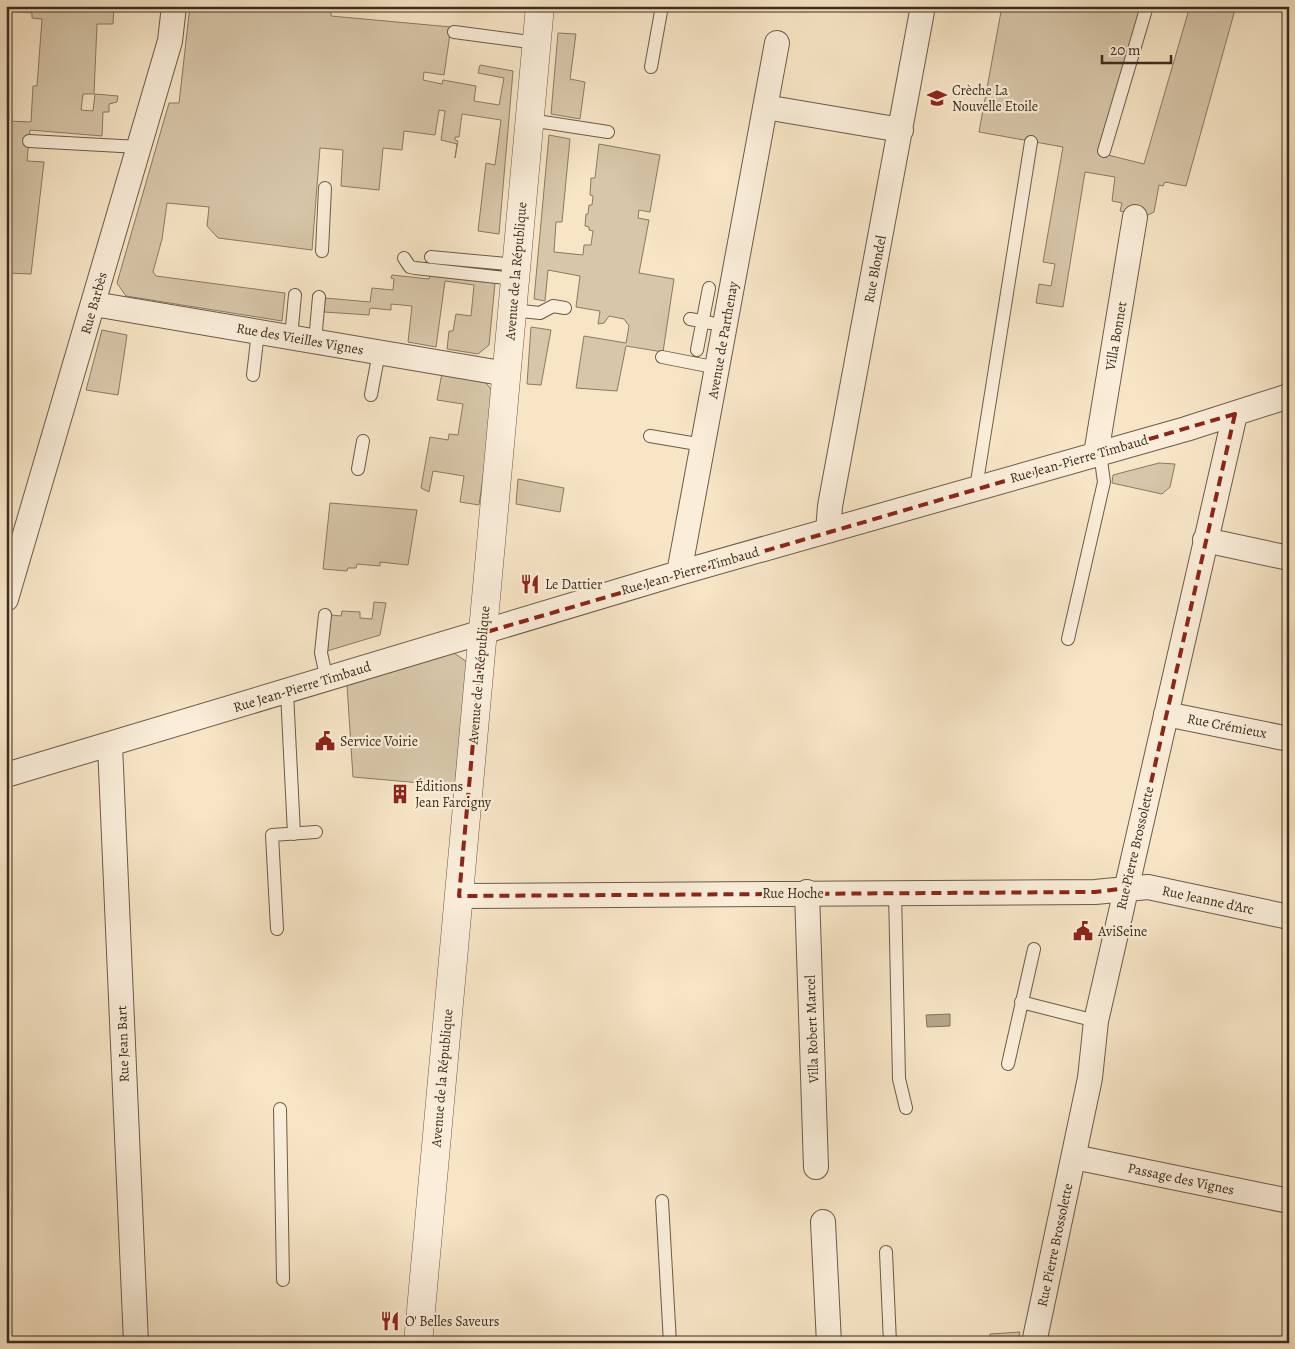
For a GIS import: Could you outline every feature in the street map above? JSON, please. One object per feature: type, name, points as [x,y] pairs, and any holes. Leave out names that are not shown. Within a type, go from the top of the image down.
[{"type":"street","name":"Rue Barbès","points":[[6,599],[170,41],[174,6]]},
{"type":"street","name":"Avenue de la République","points":[[418,1343],[540,6]]},
{"type":"street","name":"Rue Blondel","points":[[828,531],[832,496],[924,6]]},
{"type":"street","name":"Avenue de Parthenay","points":[[680,573],[777,43]]},
{"type":"street","points":[[766,107],[901,130]]},
{"type":"street","name":"Villa Bonnet","points":[[1098,454],[1136,217]]},
{"type":"street","name":"Rue des Vieilles Vignes","points":[[94,304],[507,374]]},
{"type":"street","name":"Rue Jean-Pierre Timbaud","points":[[6,775],[680,573],[1098,454],[1235,414],[1289,396]]},
{"type":"street","name":"Rue Pierre Brossolette","points":[[1034,1343],[1090,1078],[1096,1021],[1235,414]]},
{"type":"street","points":[[1205,540],[1289,558]]},
{"type":"street","name":"Rue Crémieux","points":[[1166,714],[1289,738]]},
{"type":"street","name":"Rue Jean Bart","points":[[110,745],[136,1343]]},
{"type":"street","name":"Rue Jeanne d'Arc","points":[[1127,888],[1148,886],[1289,917]]},
{"type":"street","name":"Rue Hoche","points":[[459,896],[807,892],[1095,892],[1127,888]]},
{"type":"street","name":"Villa Robert Marcel","points":[[807,892],[816,1166]]},
{"type":"street","name":"Passage des Vignes","points":[[1074,1157],[1289,1201]]},
{"type":"street","points":[[823,1222],[829,1343]]},
{"type":"lane","points":[[652,67],[662,6]]},
{"type":"lane","points":[[1104,151],[1147,6]]},
{"type":"lane","points":[[454,32],[537,43]]},
{"type":"lane","points":[[530,120],[608,132]]},
{"type":"lane","points":[[29,141],[139,147]]},
{"type":"lane","points":[[976,488],[1031,142]]},
{"type":"lane","points":[[322,251],[326,188]]},
{"type":"lane","points":[[431,257],[516,272]]},
{"type":"lane","points":[[404,258],[410,267],[415,268],[516,272]]},
{"type":"lane","points":[[697,350],[696,320],[709,288]]},
{"type":"lane","points":[[291,337],[295,295]]},
{"type":"lane","points":[[315,341],[319,297]]},
{"type":"lane","points":[[512,310],[540,313],[553,306],[565,308]]},
{"type":"lane","points":[[696,320],[726,326]]},
{"type":"lane","points":[[253,375],[258,332]]},
{"type":"lane","points":[[372,395],[379,352]]},
{"type":"lane","points":[[662,357],[718,368]]},
{"type":"lane","points":[[650,436],[703,445]]},
{"type":"lane","points":[[358,469],[364,441]]},
{"type":"lane","points":[[1068,639],[1104,482],[1098,454]]},
{"type":"lane","points":[[325,614],[321,654],[327,680]]},
{"type":"lane","points":[[287,692],[294,834]]},
{"type":"lane","points":[[277,929],[272,835],[316,832]]},
{"type":"lane","points":[[895,892],[899,1079],[906,1108]]},
{"type":"lane","points":[[1008,1064],[1034,949]]},
{"type":"lane","points":[[1022,1002],[1096,1021]]},
{"type":"lane","points":[[280,1109],[283,1280]]},
{"type":"lane","points":[[662,1201],[670,1343]]},
{"type":"lane","points":[[886,1252],[890,1343]]},
{"type":"highlighted area","points":[[1235,414],[1127,888],[1095,892],[459,896],[483,633]]},
{"type":"shaded area","points":[[6,6],[114,6],[113,24],[97,24],[94,94],[83,94],[81,110],[93,111],[95,94],[118,96],[117,102],[109,104],[109,112],[103,112],[102,136],[30,130],[27,161],[44,162],[31,274],[6,273],[6,121],[31,122],[33,86],[37,86],[42,19],[32,18],[32,13],[7,11],[6,14]]},
{"type":"shaded area","points":[[190,6],[331,6],[331,16],[451,27],[444,75],[424,72],[423,80],[442,84],[443,80],[476,86],[474,101],[499,105],[504,78],[478,73],[480,65],[513,71],[499,234],[478,231],[486,163],[495,165],[501,120],[462,114],[459,137],[455,137],[455,140],[458,141],[455,158],[457,144],[441,140],[445,111],[439,110],[435,135],[404,131],[402,150],[383,148],[379,190],[341,186],[343,150],[320,148],[312,250],[218,238],[207,226],[209,207],[167,203],[162,239],[153,272],[156,276],[285,293],[282,321],[126,296],[117,283],[169,103],[179,103]]},
{"type":"shaded area","points":[[1002,6],[1143,6],[1100,153],[1144,164],[1190,6],[1236,6],[1186,186],[1165,182],[1163,186],[1159,185],[1154,212],[1144,217],[1120,211],[1122,203],[1112,201],[1115,177],[1085,172],[1063,307],[1036,303],[1039,284],[1051,286],[1055,264],[1043,262],[1063,147],[979,132]]},
{"type":"shaded area","points":[[558,33],[576,34],[570,79],[585,82],[580,119],[551,114]]},
{"type":"shaded area","points":[[549,135],[570,139],[562,222],[556,222],[554,252],[583,255],[584,245],[591,245],[593,231],[585,226],[589,205],[592,205],[593,196],[590,195],[591,178],[595,178],[599,144],[660,155],[650,212],[639,210],[638,218],[649,220],[639,273],[674,279],[663,352],[626,346],[617,391],[576,388],[584,336],[626,343],[629,326],[624,319],[609,316],[604,323],[598,324],[600,311],[576,307],[580,276],[548,270],[545,301],[534,299]]},
{"type":"shaded area","points":[[392,275],[429,279],[430,276],[495,283],[489,345],[478,354],[447,349],[449,331],[453,331],[456,314],[471,316],[474,285],[445,281],[436,347],[408,342],[412,306],[391,304],[391,310],[370,308],[369,315],[324,312],[325,298],[370,302],[372,288],[393,290],[394,279],[391,278]]},
{"type":"shaded area","points":[[531,327],[551,330],[541,385],[527,384]]},
{"type":"shaded area","points":[[102,330],[127,335],[118,395],[86,390]]},
{"type":"shaded area","points":[[442,373],[486,383],[495,394],[479,505],[460,502],[464,476],[433,471],[429,492],[421,488],[430,437],[448,440],[449,434],[458,435],[463,404],[437,400]]},
{"type":"shaded area","points":[[1159,463],[1175,464],[1170,487],[1162,494],[1112,483],[1113,475]]},
{"type":"shaded area","points":[[518,479],[564,488],[560,512],[516,504]]},
{"type":"shaded area","points":[[330,503],[417,510],[408,565],[380,562],[380,566],[357,564],[356,568],[348,568],[347,571],[323,569]]},
{"type":"shaded area","points":[[374,602],[386,603],[380,635],[327,651],[331,615],[341,616],[342,611],[360,612],[360,618],[372,619]]},
{"type":"shaded area","points":[[454,653],[467,662],[455,786],[353,777],[347,685]]},
{"type":"shaded area","points":[[950,1014],[950,1026],[927,1027],[926,1015]]},
{"type":"shaded area","points":[[1020,1332],[1017,1343],[990,1343],[990,1334]]},
{"type":"place","name":"Crèche La Nouvelle Etoile","points":[[937,98]]},
{"type":"place","name":"Le Dattier","points":[[530,584]]},
{"type":"place","name":"Service Voirie","points":[[325,741]]},
{"type":"place","name":"Éditions Jean Farcigny","points":[[400,794]]},
{"type":"place","name":"AviSeine","points":[[1083,931]]},
{"type":"place","name":"O' Belles Saveurs","points":[[390,1321]]}]
